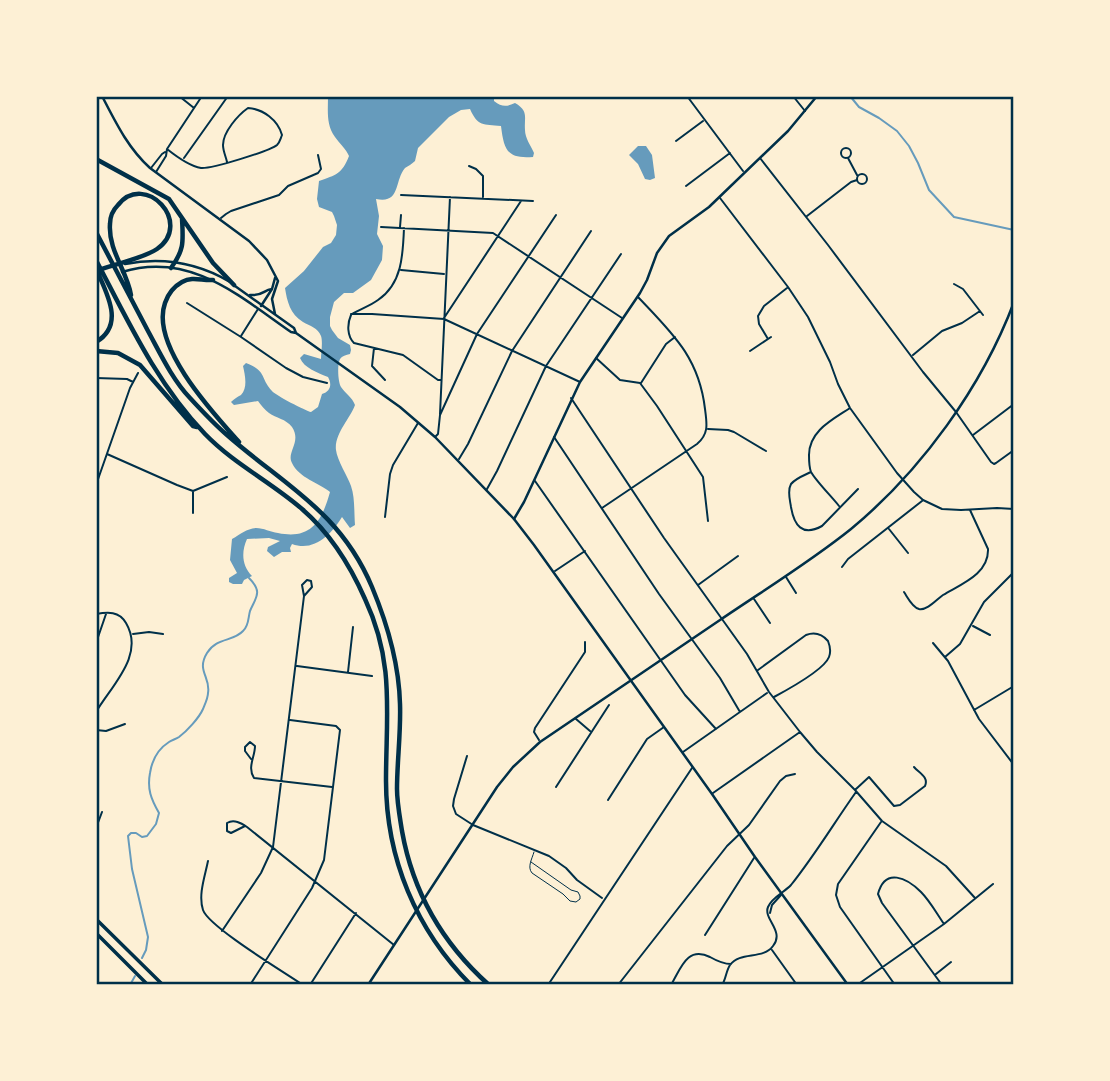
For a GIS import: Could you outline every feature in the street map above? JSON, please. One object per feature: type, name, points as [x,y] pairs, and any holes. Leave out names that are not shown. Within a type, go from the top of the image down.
[{"type":"highway","points":[[96,159],[169,200],[213,263],[234,285]]},
{"type":"highway","points":[[96,342],[107,333],[112,318],[109,299],[96,271],[131,261],[156,250],[166,239],[170,228],[170,219],[161,202],[148,195],[134,195],[122,200],[110,219],[114,249],[130,289],[132,300]]},
{"type":"highway","points":[[171,268],[183,243],[182,217]]},
{"type":"highway","points":[[96,232],[164,360],[187,395],[228,436],[320,510],[340,533],[360,563],[383,617],[394,658],[400,701],[397,791],[408,859],[429,913],[466,964],[489,985]]},
{"type":"highway","points":[[96,260],[152,367],[199,428],[233,459],[312,518],[350,568],[366,599],[383,652],[388,697],[387,806],[398,865],[409,895],[431,936],[471,985]]},
{"type":"highway","points":[[213,280],[186,280],[171,292],[163,309],[164,328],[171,350],[190,382],[249,453]]},
{"type":"highway","points":[[96,351],[118,354],[140,365],[193,426],[199,428]]},
{"type":"main road","points":[[102,96],[133,152],[150,169],[256,247],[278,281],[272,299],[275,314]]},
{"type":"main road","points":[[514,519],[571,398],[638,297],[662,244],[709,207],[788,131],[817,96]]},
{"type":"main road","points":[[131,261],[175,262],[204,269],[234,285],[435,436],[514,519],[554,572],[847,983]]},
{"type":"main road","points":[[96,281],[135,268],[171,268],[191,272],[213,280],[291,332],[296,332]]},
{"type":"main road","points":[[258,309],[272,289],[275,278]]},
{"type":"main road","points":[[250,295],[263,294],[272,289]]},
{"type":"main road","points":[[368,985],[513,767],[540,742],[820,553],[853,527],[902,480],[956,412],[988,357],[1013,305]]},
{"type":"main road","points":[[96,919],[163,985]]},
{"type":"main road","points":[[96,933],[148,985]]},
{"type":"street","points":[[179,96],[194,108]]},
{"type":"street","points":[[156,172],[202,96]]},
{"type":"street","points":[[182,160],[228,96]]},
{"type":"street","points":[[688,96],[744,172]]},
{"type":"street","points":[[793,96],[805,111]]},
{"type":"street","points":[[167,150],[182,160],[205,168],[228,162],[274,147],[282,135],[279,126],[261,111],[248,108],[241,113],[223,140],[223,150],[228,162]]},
{"type":"street","points":[[676,141],[705,120]]},
{"type":"street","points":[[150,169],[167,150]]},
{"type":"street","points":[[686,186],[730,153]]},
{"type":"street","points":[[221,219],[231,211],[279,195],[288,186],[318,173],[321,169],[318,155]]},
{"type":"street","points":[[760,157],[994,464],[1014,450]]},
{"type":"street","points":[[848,158],[858,176]]},
{"type":"street","points":[[469,166],[483,176],[483,198]]},
{"type":"street","points":[[806,217],[856,180],[860,174],[865,175],[867,180],[862,185],[856,180]]},
{"type":"street","points":[[401,195],[533,201]]},
{"type":"street","points":[[435,436],[438,433],[440,415],[450,197]]},
{"type":"street","points":[[719,197],[808,317],[844,399],[902,480],[923,500],[942,509],[1014,509]]},
{"type":"street","points":[[444,318],[521,201]]},
{"type":"street","points":[[401,215],[400,270],[391,288],[383,296],[351,314],[348,333],[354,343],[403,355],[441,380]]},
{"type":"street","points":[[440,415],[477,334],[556,215]]},
{"type":"street","points":[[381,228],[493,233],[622,318]]},
{"type":"street","points":[[458,460],[512,351],[591,231]]},
{"type":"street","points":[[486,489],[498,471],[546,366],[621,254]]},
{"type":"street","points":[[400,270],[446,274]]},
{"type":"street","points":[[954,284],[963,289],[983,315]]},
{"type":"street","points":[[750,351],[769,338],[758,316],[764,306],[788,287]]},
{"type":"street","points":[[602,508],[687,452],[701,441],[707,429],[703,393],[694,368],[676,337],[638,297]]},
{"type":"street","points":[[187,303],[286,368],[303,377],[327,383]]},
{"type":"street","points":[[241,337],[258,309]]},
{"type":"street","points":[[912,355],[942,331],[962,323],[980,311]]},
{"type":"street","points":[[351,314],[444,318],[580,382]]},
{"type":"street","points":[[640,383],[666,344],[676,337]]},
{"type":"street","points":[[374,348],[372,366],[385,380]]},
{"type":"street","points":[[596,357],[621,380],[640,383],[650,397],[703,477],[708,522]]},
{"type":"street","points":[[96,485],[138,373]]},
{"type":"street","points":[[96,378],[127,379],[133,382]]},
{"type":"street","points":[[571,398],[773,698],[800,732],[882,821],[946,866],[975,898]]},
{"type":"street","points":[[972,436],[1014,404]]},
{"type":"street","points":[[840,507],[811,472],[809,458],[811,441],[820,429],[850,408]]},
{"type":"street","points":[[385,517],[393,465],[419,422]]},
{"type":"street","points":[[707,429],[729,430],[766,452]]},
{"type":"street","points":[[554,436],[720,678],[740,712]]},
{"type":"street","points":[[107,454],[193,491],[226,477]]},
{"type":"street","points":[[811,472],[792,483],[789,489],[793,520],[803,529],[815,530],[822,526],[858,489]]},
{"type":"street","points":[[534,480],[685,695],[716,729]]},
{"type":"street","points":[[193,491],[193,513]]},
{"type":"street","points":[[842,566],[923,500]]},
{"type":"street","points":[[904,592],[916,607],[926,608],[972,578],[984,565],[989,555],[988,549],[970,510]]},
{"type":"street","points":[[889,528],[908,553]]},
{"type":"street","points":[[554,572],[584,551]]},
{"type":"street","points":[[697,585],[738,556]]},
{"type":"street","points":[[945,657],[960,644],[984,602],[1014,572]]},
{"type":"street","points":[[785,576],[796,593]]},
{"type":"street","points":[[222,930],[261,873],[273,847],[304,596]]},
{"type":"street","points":[[753,598],[771,623]]},
{"type":"street","points":[[96,614],[107,612],[124,619],[132,634],[133,645],[118,680],[96,712]]},
{"type":"street","points":[[96,643],[107,612]]},
{"type":"street","points":[[972,625],[990,635]]},
{"type":"street","points":[[348,673],[354,627]]},
{"type":"street","points":[[757,671],[806,635],[813,633],[828,641],[830,651],[827,661],[800,683],[773,698]]},
{"type":"street","points":[[132,634],[163,634]]},
{"type":"street","points":[[540,742],[534,732],[535,728],[584,652],[585,642]]},
{"type":"street","points":[[933,643],[945,657],[974,710],[1014,765]]},
{"type":"street","points":[[296,666],[372,676]]},
{"type":"street","points":[[974,710],[1014,686]]},
{"type":"street","points":[[682,753],[769,692]]},
{"type":"street","points":[[556,787],[609,705]]},
{"type":"street","points":[[575,718],[592,733]]},
{"type":"street","points":[[250,985],[316,881],[324,860],[340,730],[336,726],[290,720]]},
{"type":"street","points":[[96,730],[106,731],[125,724]]},
{"type":"street","points":[[608,800],[647,739],[664,727]]},
{"type":"street","points":[[712,793],[800,732]]},
{"type":"street","points":[[467,756],[454,799],[456,814],[473,825],[549,856],[603,899]]},
{"type":"street","points":[[251,759],[254,778],[333,787]]},
{"type":"street","points":[[548,985],[692,767]]},
{"type":"street","points":[[722,985],[731,964],[740,958],[761,955],[771,949],[777,939],[769,916],[771,908],[792,883],[856,790],[869,777],[894,806],[900,805],[925,786],[926,779],[914,767]]},
{"type":"street","points":[[618,985],[727,846],[749,825],[780,781],[795,774]]},
{"type":"street","points":[[96,828],[102,812]]},
{"type":"street","points":[[245,825],[231,833],[226,827],[230,821],[245,825],[394,945]]},
{"type":"street","points":[[882,821],[838,884],[836,895],[840,906],[895,985]]},
{"type":"street","points":[[705,935],[755,857]]},
{"type":"street","points":[[208,861],[201,898],[207,917],[303,985]]},
{"type":"street","points":[[942,985],[880,899],[879,889],[886,880],[898,877],[920,891],[944,924]]},
{"type":"street","points":[[857,985],[944,924],[993,884]]},
{"type":"street","points":[[310,985],[356,913]]},
{"type":"street","points":[[771,949],[797,985]]},
{"type":"street","points":[[671,985],[688,957],[694,953],[731,964]]},
{"type":"street","points":[[935,975],[951,962]]},
{"type":"lane","points":[[531,862],[580,895],[580,899],[570,901],[532,873],[530,868],[531,862],[535,850]]},
{"type":"lane","points":[[841,985],[847,983]]},
{"type":"water","points":[[328,96],[494,96],[494,101],[499,104],[507,106],[515,103],[522,109],[526,136],[534,153],[533,157],[512,154],[506,147],[501,126],[482,124],[470,109],[461,110],[449,117],[418,148],[415,161],[405,168],[393,195],[384,200],[376,199],[379,216],[377,234],[383,246],[382,260],[371,280],[353,293],[344,293],[334,302],[330,317],[332,330],[338,338],[350,345],[351,350],[350,354],[340,359],[338,373],[341,387],[355,405],[340,432],[336,450],[350,482],[355,525],[350,528],[342,517],[327,536],[315,544],[292,544],[291,552],[282,552],[274,557],[267,551],[268,547],[280,541],[269,538],[247,539],[244,559],[252,576],[242,584],[233,584],[229,582],[229,578],[237,573],[230,560],[232,539],[256,528],[289,534],[307,531],[319,520],[330,492],[304,476],[292,463],[295,432],[290,424],[269,413],[258,401],[234,405],[231,402],[245,389],[243,366],[246,363],[260,372],[274,393],[311,412],[318,407],[322,394],[330,387],[328,377],[308,367],[300,358],[304,354],[321,359],[322,338],[316,329],[303,322],[292,311],[285,288],[336,235],[337,225],[332,212],[319,207],[319,181],[338,173],[349,156],[330,128]]},
{"type":"water","points":[[638,146],[646,146],[652,155],[655,178],[645,179],[638,164],[629,155]]},
{"type":"waterway","points":[[850,96],[859,107],[897,131],[909,146],[929,190],[954,217],[1014,230]]},
{"type":"waterway","points":[[142,958],[148,937],[132,869],[128,836],[131,833],[147,836],[156,824],[159,813],[149,789],[152,764],[162,748],[186,731],[203,709],[208,695],[208,683],[203,669],[207,653],[215,644],[245,629],[257,594],[256,587],[249,578]]},
{"type":"waterway","points":[[130,985],[135,976]]}]
